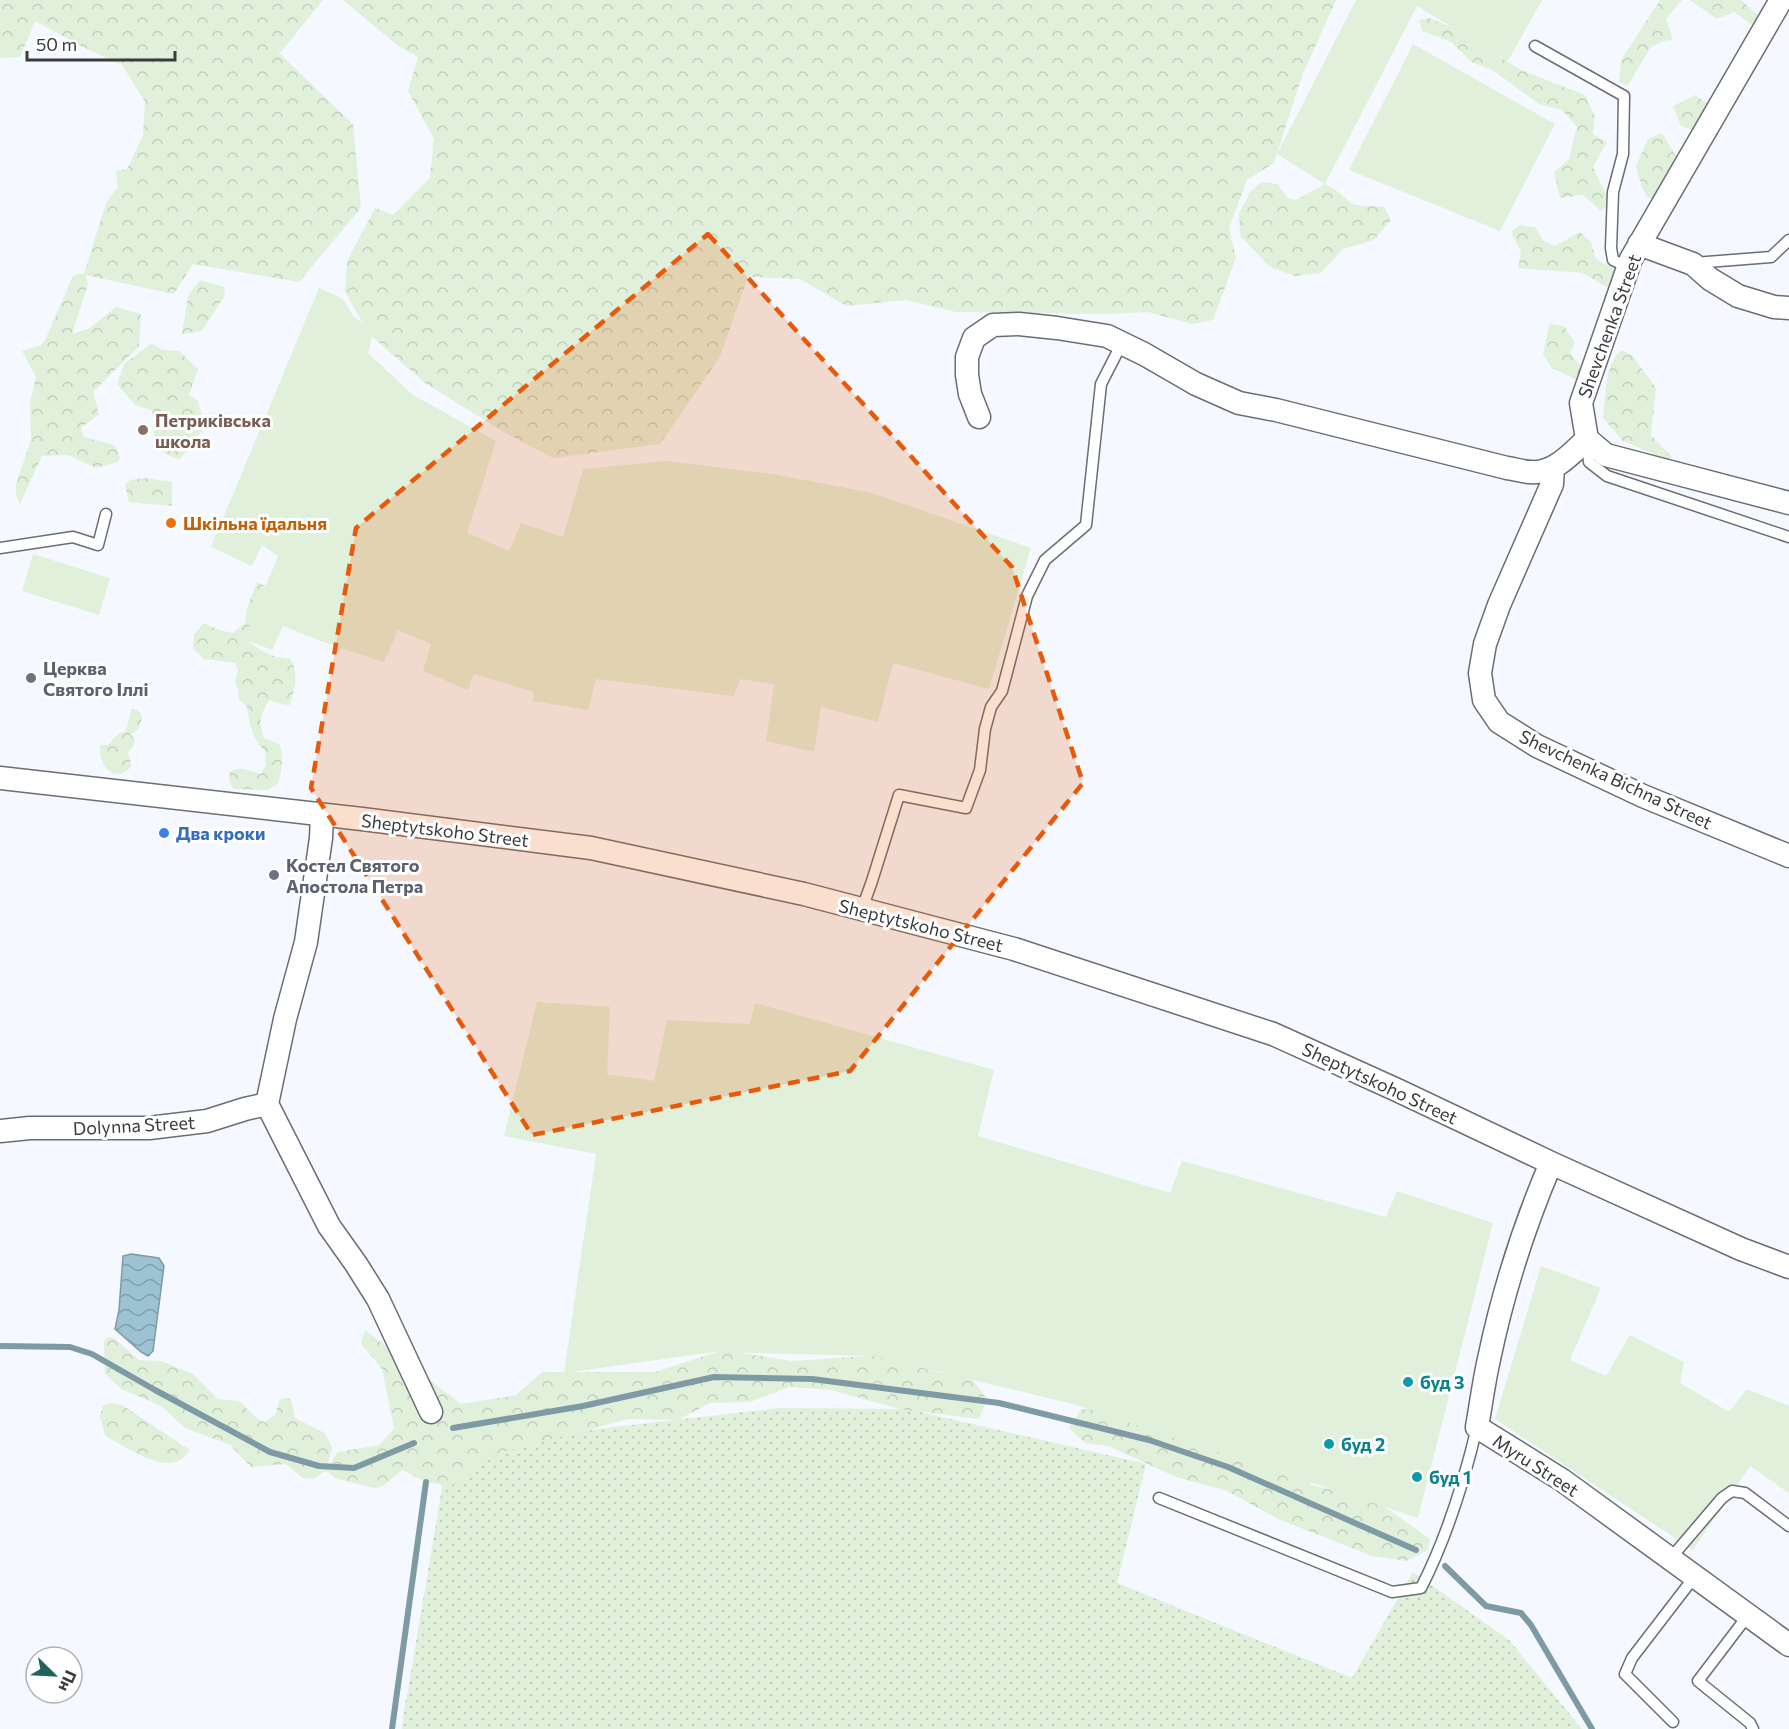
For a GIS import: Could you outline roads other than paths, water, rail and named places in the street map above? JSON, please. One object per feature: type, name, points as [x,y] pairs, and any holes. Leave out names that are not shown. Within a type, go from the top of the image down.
[{"type":"street","name":"Shevchenka Street","points":[[1587,439],[1581,403],[1628,267],[1639,244],[1781,0]]},
{"type":"street","points":[[1639,244],[1693,264],[1710,279],[1738,296],[1774,307],[1789,308]]},
{"type":"street","points":[[979,417],[970,394],[967,357],[974,338],[993,326],[1019,324],[1057,327],[1107,336],[1196,384],[1239,404],[1276,410],[1533,473],[1564,461],[1587,439],[1606,455],[1789,503]]},
{"type":"street","name":"Shevchenka Bichna Street","points":[[1553,467],[1552,484],[1499,605],[1485,644],[1480,673],[1484,700],[1499,722],[1537,746],[1643,796],[1789,856]]},
{"type":"street","name":"Sheptytskoho Street","points":[[0,778],[591,848],[804,894],[1014,949],[1273,1034],[1742,1250],[1789,1267]]},
{"type":"street","points":[[322,815],[321,838],[306,942],[285,1019],[267,1104],[328,1226],[378,1299],[431,1412]]},
{"type":"street","name":"Dolynna Street","points":[[0,1131],[30,1128],[149,1128],[207,1121],[267,1104]]},
{"type":"street","name":"Myru Street","points":[[1551,1163],[1538,1193],[1510,1274],[1489,1359],[1477,1427],[1562,1480],[1789,1645]]},
{"type":"lane","points":[[1535,46],[1624,96],[1623,154],[1613,192],[1611,248],[1613,260],[1628,267]]},
{"type":"lane","points":[[1693,264],[1771,257],[1789,240]]},
{"type":"lane","points":[[862,909],[873,881],[899,795],[966,808],[980,770],[985,729],[991,707],[1002,691],[1027,596],[1045,560],[1086,525],[1101,384],[1122,343]]},
{"type":"lane","points":[[1587,439],[1589,462],[1607,476],[1789,537]]},
{"type":"lane","points":[[0,548],[73,537],[98,545],[106,514]]},
{"type":"lane","points":[[1159,1498],[1392,1592],[1421,1588],[1437,1557],[1469,1460],[1477,1427]]},
{"type":"lane","points":[[1670,1559],[1722,1498],[1732,1491],[1745,1493],[1789,1526]]},
{"type":"lane","points":[[1673,1722],[1625,1674],[1632,1658],[1695,1576]]},
{"type":"lane","points":[[1749,1614],[1698,1681],[1750,1723],[1753,1729]]},
{"type":"water","points":[[131,1254],[159,1258],[164,1266],[153,1351],[148,1356],[115,1329],[119,1310],[123,1256]]},
{"type":"waterway","points":[[0,1346],[70,1347],[92,1354],[270,1452],[319,1466],[354,1468],[414,1443]]},
{"type":"waterway","points":[[453,1428],[583,1406],[714,1377],[812,1379],[999,1403],[1149,1440],[1228,1467],[1416,1550]]},
{"type":"waterway","points":[[392,1729],[426,1482]]},
{"type":"waterway","points":[[1445,1566],[1486,1606],[1521,1613],[1531,1625],[1592,1729]]},
{"type":"place","name":"Петриківська школа","points":[[143,430]]},
{"type":"place","name":"Шкільна їдальня","points":[[171,523]]},
{"type":"place","name":"Церква Святого Іллі","points":[[31,678]]},
{"type":"place","name":"Два кроки","points":[[164,833]]},
{"type":"place","name":"Костел Святого Апостола Петра","points":[[274,875]]},
{"type":"place","name":"буд 3","points":[[1408,1382]]},
{"type":"place","name":"буд 2","points":[[1329,1444]]},
{"type":"place","name":"буд 1","points":[[1417,1477]]}]
